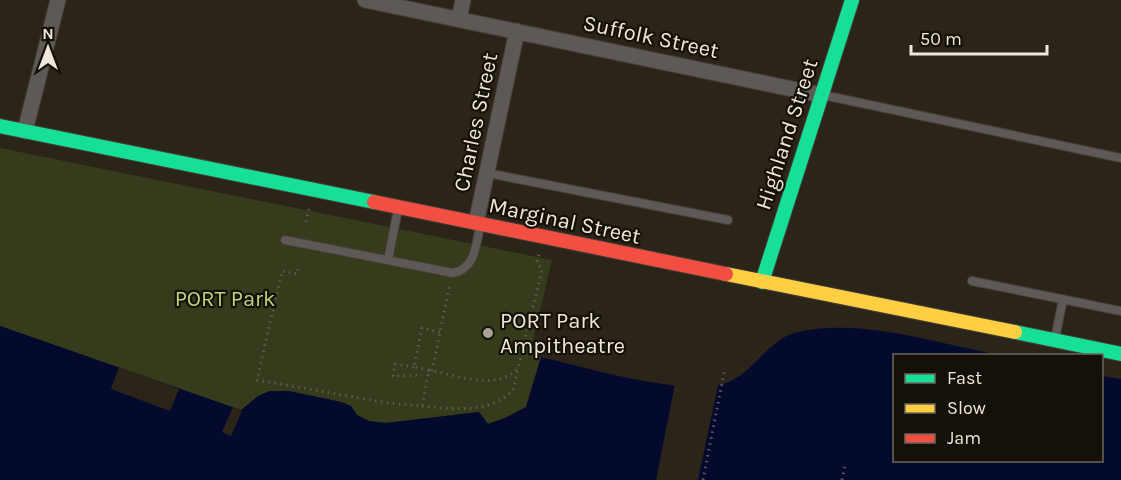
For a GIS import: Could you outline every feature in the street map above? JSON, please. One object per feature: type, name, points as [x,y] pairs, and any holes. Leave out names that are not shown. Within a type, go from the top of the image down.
[{"type":"main road","name":"Highland Street","points":[[762,282],[852,0]]},
{"type":"main road","name":"Marginal Street","points":[[0,126],[1121,354]]},
{"type":"street","points":[[25,131],[58,0]]},
{"type":"street","name":"Suffolk Street","points":[[365,0],[821,95]]},
{"type":"street","points":[[459,19],[463,0]]},
{"type":"street","name":"Charles Street","points":[[478,223],[517,31]]},
{"type":"lane","points":[[821,95],[1121,158]]},
{"type":"lane","points":[[487,173],[728,220]]},
{"type":"lane","points":[[388,260],[398,207]]},
{"type":"lane","points":[[285,240],[453,273],[460,272],[469,264],[478,223]]},
{"type":"lane","points":[[972,281],[1121,310]]},
{"type":"lane","points":[[1054,341],[1063,299]]},
{"type":"path","points":[[306,222],[309,208]]},
{"type":"path","points":[[298,269],[297,274],[282,271],[257,380],[388,403],[461,408],[496,402],[513,390],[542,270],[537,262],[539,252]]},
{"type":"path","points":[[422,406],[453,273]]},
{"type":"path","points":[[414,367],[422,328],[440,332]]},
{"type":"path","points":[[422,375],[393,376],[396,364],[495,380],[511,375],[518,368]]},
{"type":"path","points":[[703,480],[725,368]]},
{"type":"path","points":[[842,480],[845,466]]},
{"type":"green space","name":"PORT Park","points":[[0,148],[552,260],[530,354],[541,357],[526,407],[488,424],[478,412],[386,423],[369,421],[357,415],[351,406],[342,402],[289,391],[270,391],[258,396],[242,411],[0,326]]},
{"type":"water","points":[[0,326],[241,410],[258,396],[270,391],[289,391],[341,402],[351,406],[357,415],[369,421],[386,423],[479,412],[488,424],[505,418],[526,407],[541,357],[636,380],[689,387],[729,382],[747,370],[788,335],[822,328],[873,330],[994,354],[893,354],[893,462],[1103,462],[1103,376],[1121,379],[1121,480],[0,480]]},
{"type":"pier","points":[[119,367],[179,389],[170,411],[111,389]]},
{"type":"pier","points":[[719,381],[698,480],[656,480],[675,384]]},
{"type":"pier","points":[[233,407],[242,411],[231,436],[222,432]]},
{"type":"traffic: fast","points":[[762,282],[852,0]]},
{"type":"traffic: fast","points":[[0,126],[374,202]]},
{"type":"traffic: fast","points":[[1015,332],[1121,354]]},
{"type":"traffic: slow","points":[[726,274],[1015,332]]},
{"type":"traffic: jam","points":[[374,202],[726,274]]},
{"type":"place","name":"PORT Park Ampitheatre","points":[[488,333]]}]
